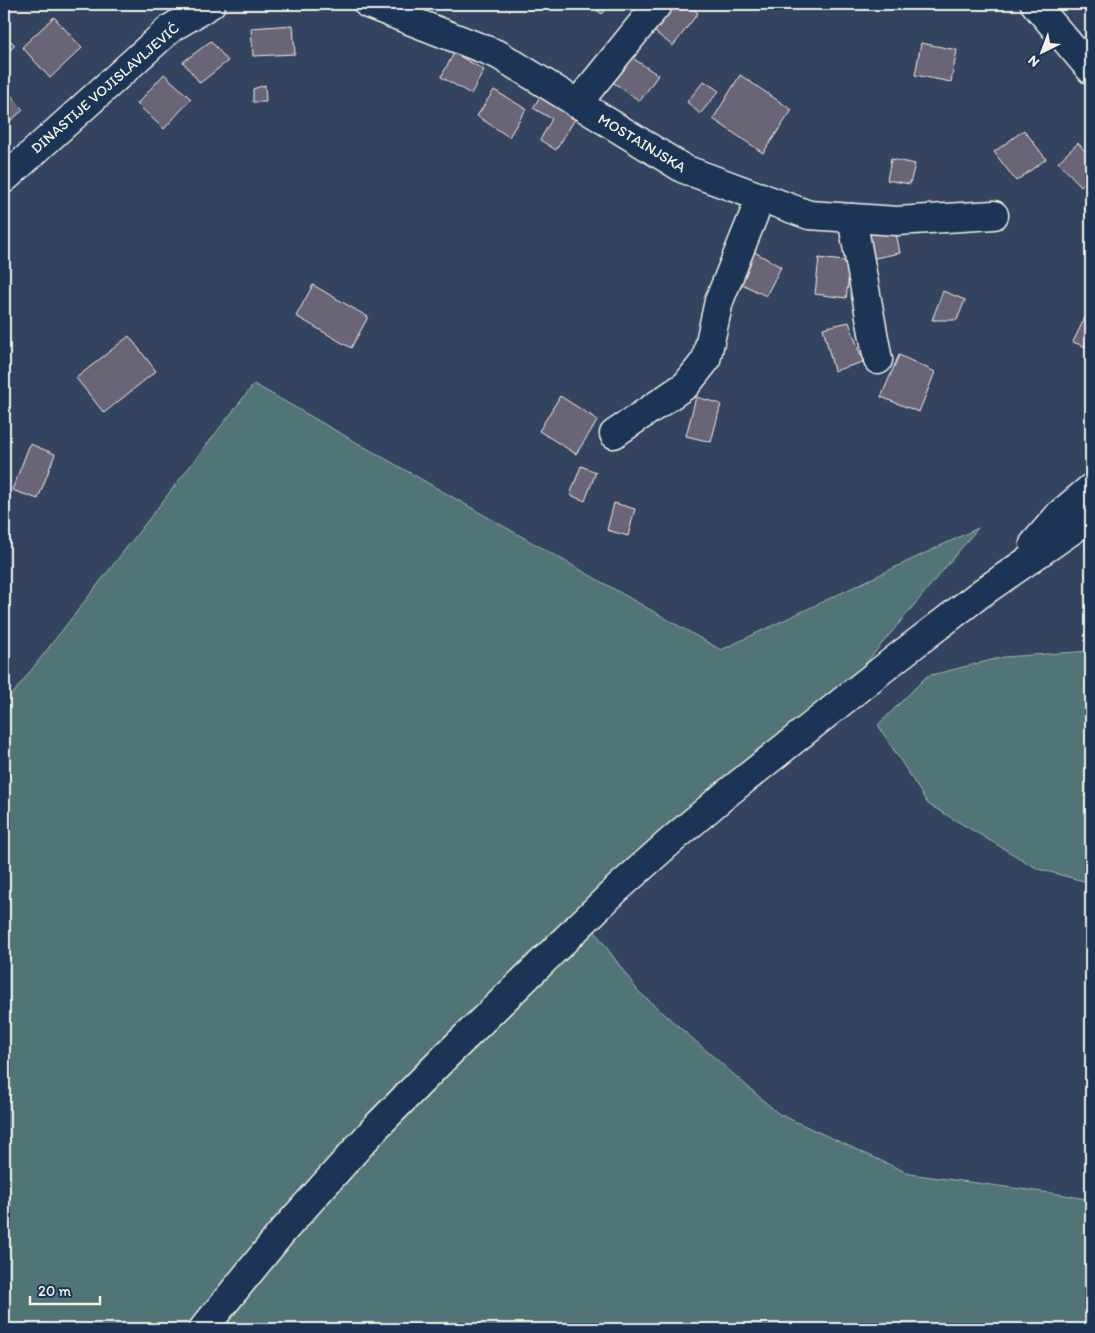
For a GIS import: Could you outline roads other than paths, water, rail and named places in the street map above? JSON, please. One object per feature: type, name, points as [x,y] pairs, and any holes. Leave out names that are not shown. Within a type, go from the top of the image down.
[{"type":"main road","name":"DINASTIJE VOJISLAVLJEVIĆ","points":[[4,179],[171,28],[211,4]]},
{"type":"main road","name":"MOSTAINJSKA","points":[[368,4],[499,55],[684,169],[810,215],[898,221],[994,215]]},
{"type":"main road","points":[[577,104],[658,4]]},
{"type":"main road","points":[[1038,8],[1091,59]]},
{"type":"main road","points":[[1038,8],[1091,70]]},
{"type":"main road","points":[[614,434],[686,385],[706,360],[719,301],[761,197]]},
{"type":"main road","points":[[852,218],[878,360]]},
{"type":"main road","points":[[1017,568],[1037,540],[1060,514],[1091,488]]},
{"type":"main road","points":[[203,1329],[284,1231],[378,1125],[569,935],[617,890],[725,795],[913,646],[980,594],[1091,516]]}]
